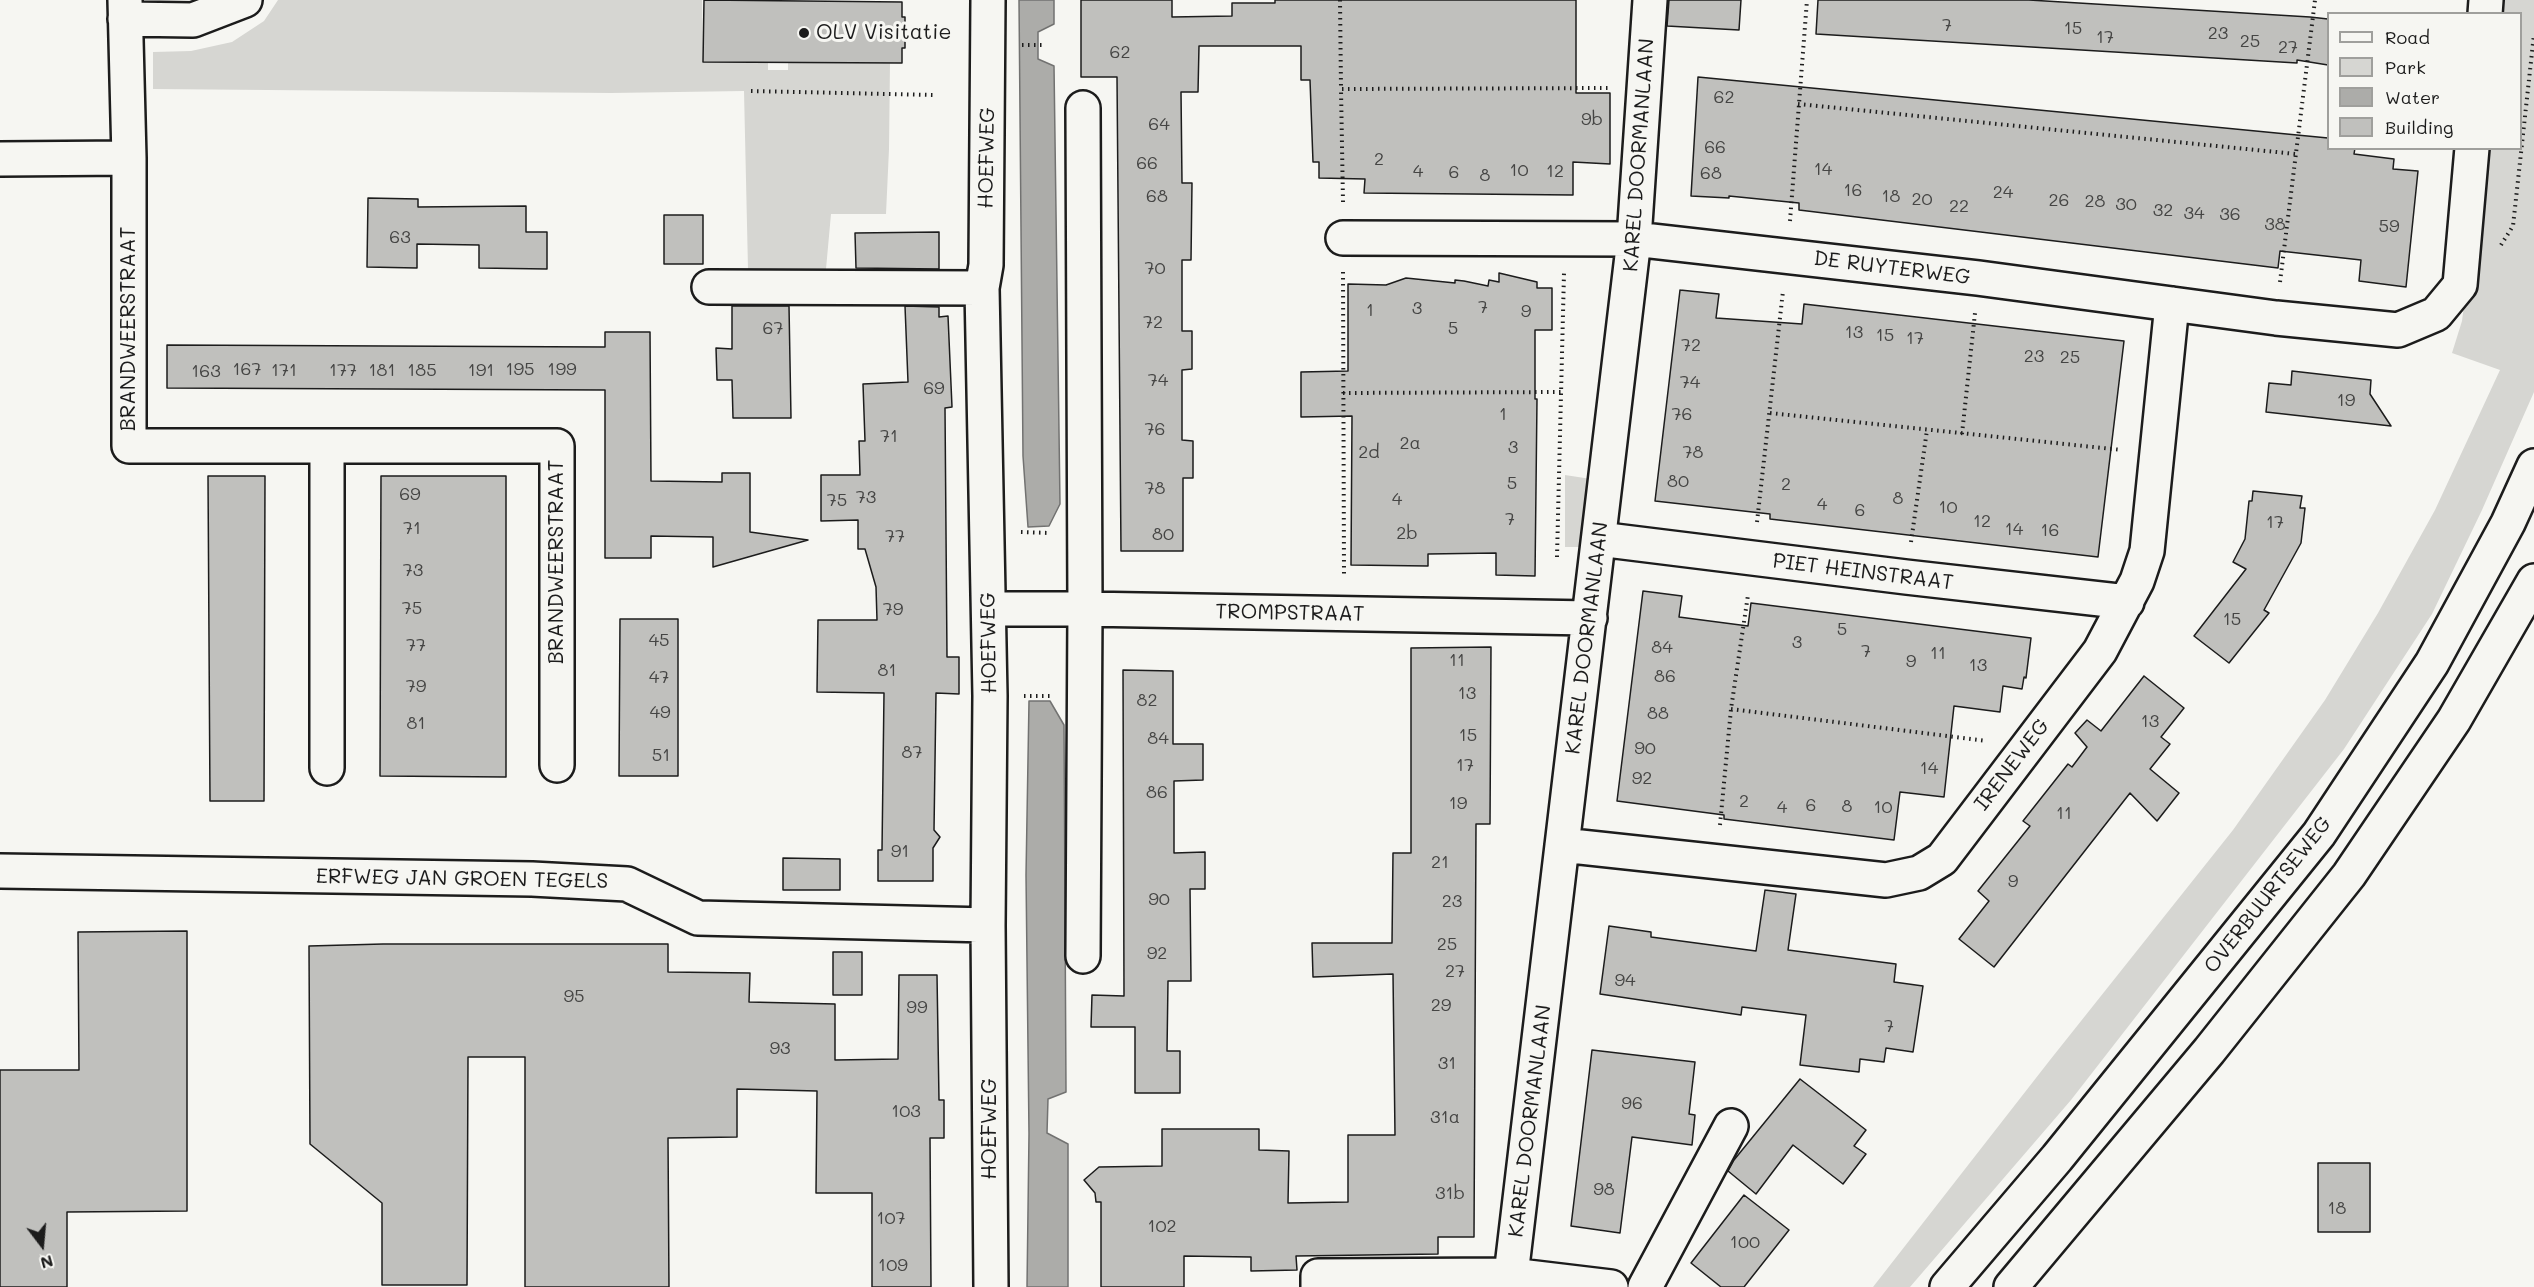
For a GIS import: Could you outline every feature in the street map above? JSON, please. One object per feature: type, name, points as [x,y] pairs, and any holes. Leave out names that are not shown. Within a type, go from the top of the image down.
[{"type":"street","points":[[0,159],[129,158],[125,10],[193,20],[245,0]]},
{"type":"street","name":"HOEFWEG","points":[[988,0],[986,265],[982,288],[990,696],[988,925],[991,1287]]},
{"type":"street","name":"KAREL DOORMANLAAN","points":[[1512,1275],[1634,239],[1650,0]]},
{"type":"street","points":[[1083,108],[1085,609],[1083,956]]},
{"type":"street","name":"DE RUYTERWEG","points":[[1343,238],[1634,239],[1978,278],[2276,318],[2398,330],[2436,314],[2460,285],[2472,150]]},
{"type":"street","name":"BRANDWEERSTRAAT","points":[[129,158],[129,446],[557,446],[557,765]]},
{"type":"street","points":[[709,286],[982,288]]},
{"type":"street","name":"IRENEWEG","points":[[1562,844],[1886,880],[1918,873],[1942,858],[2100,651],[2127,602],[2147,550],[2172,304]]},
{"type":"street","points":[[327,446],[327,768]]},
{"type":"street","name":"OVERBUURTSEWEG","points":[[1947,1287],[2057,1158],[2319,834],[2432,663],[2508,523],[2534,466]]},
{"type":"street","name":"PIET HEINSTRAAT","points":[[1599,539],[2127,602]]},
{"type":"street","points":[[2011,1287],[2209,1051],[2349,875],[2454,720],[2534,581]]},
{"type":"street","name":"TROMPSTRAAT","points":[[989,609],[1590,618]]},
{"type":"street","name":"ERFWEG JAN GROEN TEGELS","points":[[0,871],[568,880],[627,884],[698,918],[988,925]]},
{"type":"street","points":[[1645,1287],[1731,1126]]},
{"type":"street","points":[[1332,1281],[1512,1275],[1611,1287]]},
{"type":"path","points":[[1340,0],[1341,88]]},
{"type":"path","points":[[1716,862],[1731,709],[1753,558],[1787,256],[1807,0]]},
{"type":"path","points":[[2276,318],[2314,0]]},
{"type":"path","points":[[751,91],[933,95]]},
{"type":"path","points":[[2527,99],[2534,94]]},
{"type":"path","points":[[1798,104],[2296,154]]},
{"type":"path","points":[[1557,558],[1565,239]]},
{"type":"path","points":[[1962,434],[1978,278]]},
{"type":"path","points":[[1343,393],[1561,392]]},
{"type":"path","points":[[1770,413],[2158,454]]},
{"type":"path","points":[[1906,577],[1927,430]]},
{"type":"path","points":[[987,532],[1083,534]]},
{"type":"path","points":[[990,696],[1084,696]]},
{"type":"path","points":[[1731,709],[2026,746]]},
{"type":"green space","points":[[278,0],[702,0],[703,61],[768,62],[768,70],[788,70],[788,63],[890,63],[886,214],[831,214],[826,269],[748,269],[744,91],[611,93],[153,89],[153,52],[191,51],[232,42],[264,21]]},
{"type":"green space","points":[[2497,0],[2534,0],[2534,392],[2482,510],[2432,614],[2344,749],[2071,1100],[1910,1287],[1873,1287],[2233,830],[2325,700],[2378,613],[2435,510],[2500,370],[2452,353],[2462,321],[2484,150],[2522,150],[2522,12],[2496,12]]},
{"type":"green space","points":[[1565,475],[1591,479],[1582,547],[1565,547]]},
{"type":"water","points":[[1019,0],[1054,0],[1054,24],[1038,32],[1038,59],[1054,66],[1060,504],[1049,526],[1028,527],[1023,456]]},
{"type":"water","points":[[1029,701],[1050,701],[1064,725],[1066,1092],[1048,1099],[1047,1133],[1068,1144],[1068,1287],[1027,1287],[1029,1134],[1026,875]]},
{"type":"building","name":"OLV Visitatie","points":[[704,0],[902,2],[902,17],[905,17],[905,48],[902,48],[902,63],[703,62]]},
{"type":"building","points":[[1081,0],[1172,0],[1172,17],[1232,16],[1232,3],[1275,3],[1275,0],[1576,0],[1576,93],[1610,93],[1610,164],[1573,162],[1573,195],[1364,193],[1365,179],[1319,178],[1319,162],[1313,162],[1310,80],[1301,80],[1301,46],[1199,46],[1198,92],[1181,92],[1182,183],[1192,183],[1191,260],[1182,260],[1182,331],[1192,331],[1192,369],[1182,370],[1182,440],[1193,441],[1193,478],[1183,478],[1183,551],[1121,551],[1117,77],[1081,77]]},
{"type":"building","points":[[1669,0],[1741,0],[1739,30],[1667,26]]},
{"type":"building","points":[[1818,0],[2029,0],[2327,19],[2327,65],[2297,60],[2297,63],[1816,34]]},
{"type":"building","points":[[1698,77],[2327,138],[2327,150],[2355,150],[2354,154],[2394,159],[2393,169],[2418,171],[2406,287],[2359,281],[2361,260],[2280,251],[2278,268],[1799,210],[1799,203],[1729,196],[1729,198],[1691,196]]},
{"type":"building","points":[[368,198],[418,199],[418,207],[526,206],[526,232],[547,232],[547,269],[479,268],[479,245],[417,244],[417,268],[367,267]]},
{"type":"building","points":[[664,215],[703,215],[703,264],[664,264]]},
{"type":"building","points":[[939,232],[939,269],[856,268],[855,233]]},
{"type":"building","points":[[1499,273],[1537,282],[1537,288],[1552,288],[1552,330],[1535,330],[1535,399],[1537,399],[1535,576],[1496,575],[1496,553],[1428,554],[1428,566],[1351,565],[1352,416],[1301,417],[1301,372],[1348,371],[1348,284],[1386,285],[1406,278],[1455,283],[1455,280],[1488,286],[1489,280],[1499,282]]},
{"type":"building","points":[[1680,290],[1719,294],[1716,318],[1802,324],[1804,304],[2124,341],[2098,557],[1770,519],[1770,514],[1655,501]]},
{"type":"building","points":[[732,306],[789,306],[791,418],[733,418],[732,380],[717,380],[716,348],[732,349]]},
{"type":"building","points":[[905,306],[939,307],[939,317],[948,316],[952,407],[945,408],[947,657],[959,657],[959,694],[936,693],[934,830],[940,837],[933,848],[933,881],[878,881],[878,850],[882,850],[884,693],[817,692],[818,620],[877,620],[876,587],[865,549],[858,549],[858,520],[821,521],[821,475],[860,475],[859,441],[865,441],[863,384],[908,382]]},
{"type":"building","points":[[605,332],[650,332],[651,481],[722,482],[722,473],[750,473],[750,532],[808,540],[713,567],[713,537],[651,536],[651,558],[605,558],[605,390],[167,388],[167,345],[605,347]]},
{"type":"building","points":[[2292,371],[2371,380],[2370,394],[2391,426],[2266,412],[2269,383],[2291,385]]},
{"type":"building","points":[[208,476],[265,476],[264,801],[210,801]]},
{"type":"building","points":[[381,476],[506,476],[506,777],[380,776]]},
{"type":"building","points":[[2253,491],[2302,496],[2300,508],[2305,508],[2301,543],[2264,610],[2269,613],[2229,663],[2194,636],[2246,569],[2233,562],[2245,539],[2249,501],[2252,501]]},
{"type":"building","points":[[1643,591],[1682,596],[1679,617],[1748,626],[1751,603],[2031,638],[2026,678],[2024,677],[2022,689],[2003,686],[2000,712],[1954,706],[1944,797],[1900,792],[1894,840],[1724,819],[1724,815],[1617,801]]},
{"type":"building","points":[[620,619],[678,619],[678,776],[619,776]]},
{"type":"building","points":[[1491,647],[1490,824],[1476,824],[1474,1237],[1438,1237],[1438,1254],[1296,1256],[1297,1270],[1251,1271],[1251,1257],[1184,1256],[1184,1287],[1101,1287],[1101,1202],[1096,1202],[1095,1193],[1084,1180],[1099,1167],[1162,1166],[1162,1129],[1259,1129],[1259,1150],[1289,1151],[1288,1203],[1348,1202],[1348,1135],[1395,1135],[1393,974],[1313,977],[1312,943],[1392,943],[1393,853],[1411,853],[1411,648]]},
{"type":"building","points":[[1123,670],[1173,671],[1173,744],[1203,744],[1203,780],[1174,781],[1174,853],[1205,852],[1205,889],[1190,889],[1191,981],[1168,981],[1167,1051],[1180,1051],[1180,1093],[1135,1093],[1135,1027],[1091,1027],[1092,995],[1124,996]]},
{"type":"building","points":[[2144,676],[2184,708],[2161,737],[2170,744],[2150,769],[2179,793],[2157,821],[2130,793],[1994,967],[1959,939],[1989,901],[1978,891],[2030,826],[2023,821],[2068,764],[2072,767],[2087,747],[2075,733],[2087,720],[2101,731]]},
{"type":"building","points":[[783,858],[840,859],[840,890],[783,890]]},
{"type":"building","points":[[1765,890],[1796,894],[1788,950],[1896,964],[1894,982],[1923,986],[1913,1052],[1886,1048],[1884,1062],[1860,1059],[1859,1072],[1800,1065],[1806,1015],[1742,1007],[1741,1015],[1600,994],[1609,926],[1651,932],[1651,937],[1756,951]]},
{"type":"building","points":[[187,931],[187,1211],[67,1212],[67,1287],[0,1287],[0,1070],[79,1070],[78,932]]},
{"type":"building","points":[[668,944],[668,972],[750,973],[749,1002],[835,1004],[835,1060],[898,1059],[899,975],[937,975],[939,1100],[944,1100],[944,1138],[930,1138],[931,1287],[872,1287],[872,1193],[816,1193],[817,1091],[737,1089],[737,1137],[668,1138],[669,1287],[525,1287],[525,1057],[468,1057],[467,1285],[382,1285],[382,1203],[310,1144],[309,946]]},
{"type":"building","points":[[833,952],[862,952],[862,995],[833,995]]},
{"type":"building","points":[[1592,1050],[1695,1062],[1689,1114],[1695,1115],[1692,1145],[1632,1137],[1620,1233],[1571,1226]]},
{"type":"building","points":[[1800,1079],[1866,1130],[1854,1146],[1866,1154],[1843,1184],[1793,1145],[1756,1194],[1728,1171],[1734,1160]]},
{"type":"building","points":[[2318,1163],[2370,1163],[2370,1232],[2318,1232]]},
{"type":"building","points":[[1744,1195],[1789,1230],[1744,1287],[1721,1287],[1691,1263]]},
{"type":"place","name":"OLV Visitatie","points":[[804,33]]}]
